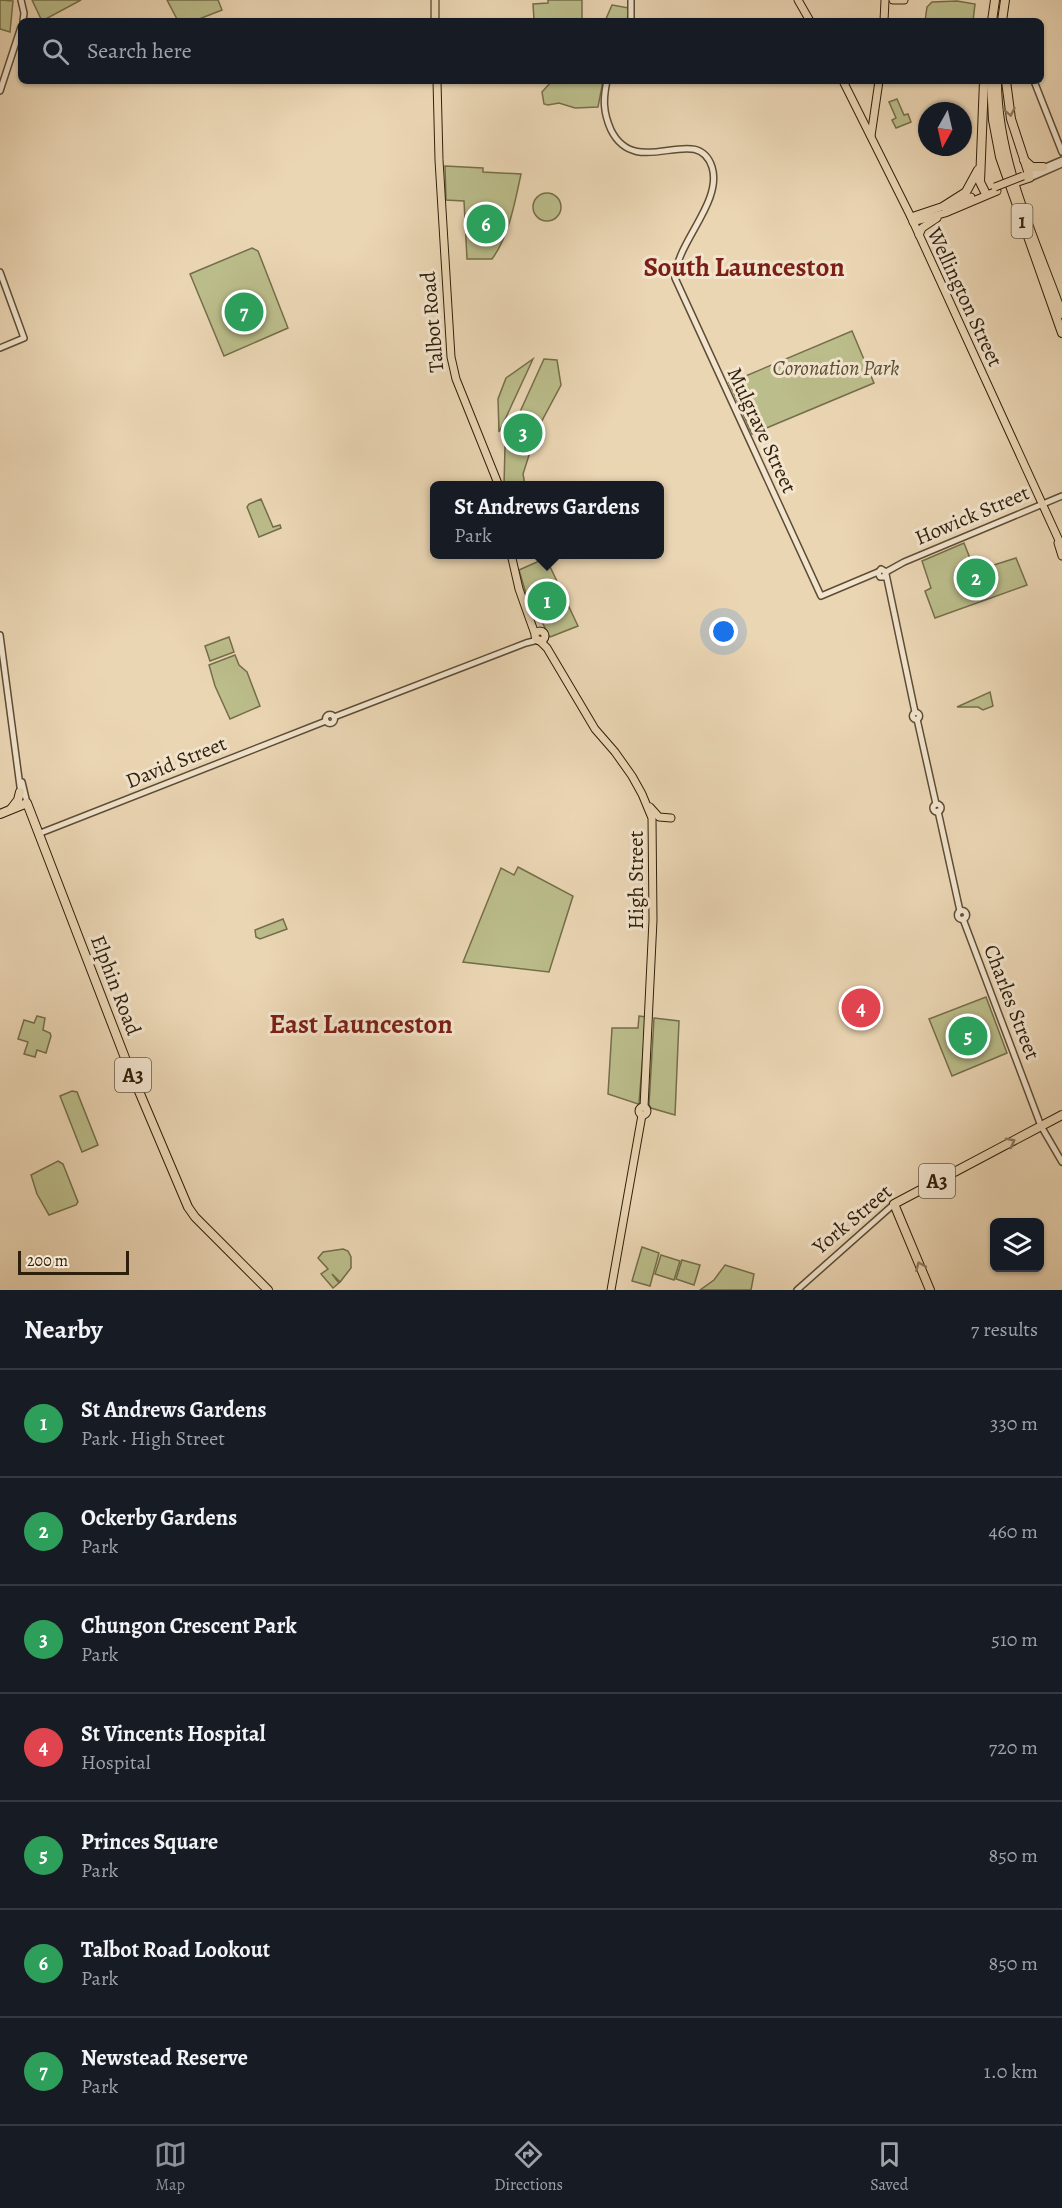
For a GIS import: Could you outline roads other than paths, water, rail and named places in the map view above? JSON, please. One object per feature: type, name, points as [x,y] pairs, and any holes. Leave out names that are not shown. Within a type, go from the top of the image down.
[{"type":"highway","points":[[994,18],[997,0]]},
{"type":"highway","points":[[1003,18],[1008,0]]},
{"type":"highway","points":[[1008,0],[1008,18]]},
{"type":"highway","points":[[984,84],[980,185],[985,192]]},
{"type":"highway","name":"1","points":[[991,84],[993,120],[1000,157],[1062,333]]},
{"type":"highway","name":"1","points":[[997,84],[998,114],[1007,158],[1062,314]]},
{"type":"highway","points":[[1006,84],[1011,119],[1024,160],[1025,178]]},
{"type":"highway","points":[[945,211],[970,188],[980,157]]},
{"type":"highway","points":[[1024,160],[1032,167],[1043,167]]},
{"type":"highway","points":[[11,810],[20,792]]},
{"type":"highway","points":[[0,814],[25,804]]},
{"type":"highway","name":"Elphin Road","points":[[25,804],[184,1200],[195,1217],[268,1290]]},
{"type":"highway","name":"York Street","points":[[894,1204],[1062,1115]]},
{"type":"highway","name":"A3","points":[[894,1204],[928,1289]]},
{"type":"main road","points":[[435,0],[435,18]]},
{"type":"main road","points":[[798,0],[808,18]]},
{"type":"main road","points":[[884,18],[885,0]]},
{"type":"main road","points":[[893,0],[904,0]]},
{"type":"main road","name":"Talbot Road","points":[[437,84],[451,357],[456,379],[494,478]]},
{"type":"main road","name":"Wellington Street","points":[[845,84],[912,219],[1062,547]]},
{"type":"main road","points":[[871,136],[879,84]]},
{"type":"main road","points":[[912,219],[945,211],[1025,178]]},
{"type":"main road","points":[[919,235],[924,226],[945,211],[996,189]]},
{"type":"main road","name":"Wellington Street","points":[[1054,529],[1062,556]]},
{"type":"main road","points":[[512,559],[519,589],[539,636]]},
{"type":"main road","name":"High Street","points":[[539,636],[594,729],[618,755],[646,803],[653,824],[650,1005],[643,1111],[611,1290]]},
{"type":"main road","points":[[646,803],[659,817],[671,818]]},
{"type":"street","points":[[21,0],[23,18]]},
{"type":"street","points":[[631,0],[631,18]]},
{"type":"street","points":[[0,91],[18,36]]},
{"type":"street","name":"Mulgrave Street","points":[[607,84],[603,106],[609,125],[616,139],[623,146],[641,153],[692,149],[702,154],[711,166],[713,181],[710,194],[680,257],[675,279],[821,596]]},
{"type":"street","points":[[1035,84],[1062,152]]},
{"type":"street","points":[[1025,178],[1062,159]]},
{"type":"street","points":[[1025,178],[1062,164]]},
{"type":"street","points":[[0,272],[24,338],[0,348]]},
{"type":"street","name":"Howick Street","points":[[821,596],[882,573],[1062,495]]},
{"type":"street","name":"Charles Street","points":[[882,573],[888,587],[936,804],[940,807],[938,812],[960,910],[966,914],[963,919],[1041,1126],[1062,1162]]},
{"type":"street","points":[[0,635],[25,804]]},
{"type":"street","name":"David Street","points":[[38,834],[326,721],[328,714],[334,717],[539,636]]},
{"type":"street","points":[[19,769],[20,792],[25,804]]},
{"type":"street","name":"York Street","points":[[797,1290],[894,1204]]},
{"type":"place","name":"Talbot Road Lookout","points":[[486,224]]},
{"type":"place","name":"Newstead Reserve","points":[[244,312]]},
{"type":"place","name":"Chungon Crescent Park","points":[[523,433]]},
{"type":"place","name":"Ockerby Gardens","points":[[976,578]]},
{"type":"place","name":"St Andrews Gardens","points":[[547,601]]},
{"type":"place","name":"St Vincents Hospital","points":[[861,1008]]},
{"type":"place","name":"Princes Square","points":[[968,1036]]},
{"type":"district","name":"South Launceston","points":[[744,267]]},
{"type":"district","name":"East Launceston","points":[[361,1024]]},
{"type":"park label","name":"Coronation Park","points":[[836,368]]}]
